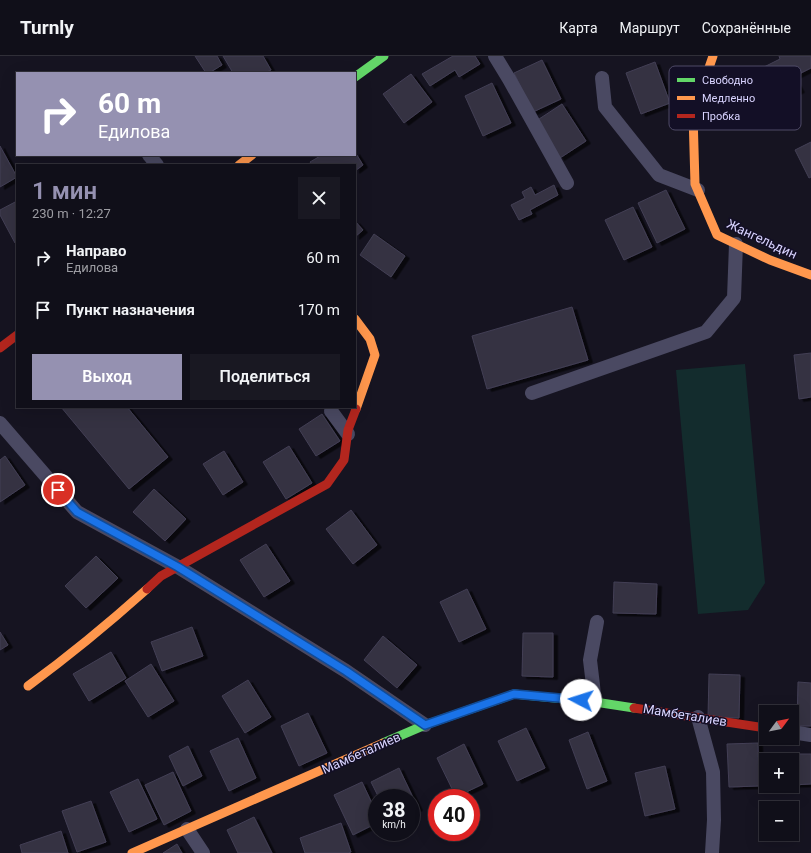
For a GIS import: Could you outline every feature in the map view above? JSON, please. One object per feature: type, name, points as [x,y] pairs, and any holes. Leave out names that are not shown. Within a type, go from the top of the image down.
[{"type":"street","points":[[356,76],[384,56]]},
{"type":"street","points":[[495,56],[567,183]]},
{"type":"street","name":"Жангельдин","points":[[709,66],[712,56]]},
{"type":"street","points":[[602,78],[605,107],[659,175],[698,190]]},
{"type":"street","name":"Жангельдин","points":[[693,130],[695,184],[717,235],[770,260],[811,275]]},
{"type":"street","points":[[150,156],[156,164]]},
{"type":"street","points":[[239,164],[251,156]]},
{"type":"street","points":[[532,393],[706,332],[734,298],[736,244]]},
{"type":"street","points":[[28,686],[57,665],[121,612],[161,576],[327,484],[344,460],[348,434],[375,355],[370,339],[356,320]]},
{"type":"street","points":[[0,348],[16,336]]},
{"type":"street","points":[[331,411],[348,434]]},
{"type":"street","points":[[0,423],[77,512],[178,567],[346,671],[425,725]]},
{"type":"street","points":[[595,702],[590,660],[597,622]]},
{"type":"street","name":"Мамбеталиев","points":[[132,853],[425,725],[514,694],[595,702],[759,727]]},
{"type":"street","points":[[698,717],[713,772],[714,820],[712,853]]},
{"type":"street","points":[[799,733],[811,735]]},
{"type":"street","points":[[187,829],[203,853]]},
{"type":"green space","points":[[745,364],[765,583],[748,610],[698,614],[676,370]]},
{"type":"building","points":[[195,56],[217,56],[222,65],[211,72],[205,72]]},
{"type":"building","points":[[223,56],[263,56],[271,70],[267,72],[232,72]]},
{"type":"building","points":[[453,56],[475,56],[480,64],[459,77],[455,70],[430,86],[422,74]]},
{"type":"building","points":[[779,56],[811,56],[811,68],[801,73],[801,66],[766,66],[780,59]]},
{"type":"building","points":[[542,60],[561,99],[533,112],[514,73]]},
{"type":"building","points":[[655,62],[669,103],[641,114],[626,73]]},
{"type":"building","points":[[411,74],[432,102],[404,123],[383,94]]},
{"type":"building","points":[[492,83],[511,123],[483,136],[465,96]]},
{"type":"building","points":[[562,104],[586,141],[560,158],[536,121]]},
{"type":"building","points":[[811,142],[811,177],[809,178],[795,150]]},
{"type":"building","points":[[0,146],[16,178],[0,187]]},
{"type":"building","points":[[356,154],[363,165],[356,170],[356,164],[311,164],[310,162],[320,156],[356,156]]},
{"type":"building","points":[[554,185],[558,195],[530,210],[532,214],[519,220],[511,205],[525,198],[522,192],[531,187],[535,195]]},
{"type":"building","points":[[666,190],[685,229],[657,243],[638,203]]},
{"type":"building","points":[[16,202],[15,243],[0,215],[0,210]]},
{"type":"building","points":[[633,207],[652,247],[624,260],[605,220]]},
{"type":"building","points":[[356,222],[363,230],[356,236]]},
{"type":"building","points":[[374,234],[405,256],[391,277],[360,255]]},
{"type":"building","points":[[572,307],[588,360],[487,389],[472,336]]},
{"type":"building","points":[[811,353],[811,397],[799,399],[794,355]]},
{"type":"building","points":[[62,408],[128,408],[168,457],[129,489]]},
{"type":"building","points":[[322,414],[340,441],[316,456],[299,429]]},
{"type":"building","points":[[289,446],[312,483],[286,499],[263,462]]},
{"type":"building","points":[[224,451],[243,482],[223,495],[203,464]]},
{"type":"building","points":[[5,456],[25,485],[0,502],[0,460]]},
{"type":"building","points":[[154,489],[186,519],[165,541],[133,512]]},
{"type":"building","points":[[351,510],[377,545],[353,564],[326,529]]},
{"type":"building","points":[[266,544],[290,581],[264,597],[240,560]]},
{"type":"building","points":[[96,556],[118,578],[86,608],[65,586]]},
{"type":"building","points":[[614,582],[657,584],[656,614],[613,613]]},
{"type":"building","points":[[467,589],[486,629],[459,642],[440,602]]},
{"type":"building","points":[[192,627],[203,656],[162,671],[151,642]]},
{"type":"building","points":[[0,632],[8,645],[0,650]]},
{"type":"building","points":[[523,633],[553,633],[553,677],[522,676]]},
{"type":"building","points":[[383,636],[417,665],[397,688],[364,660]]},
{"type":"building","points":[[111,652],[126,678],[89,701],[73,674]]},
{"type":"building","points":[[151,664],[174,701],[148,717],[125,681]]},
{"type":"building","points":[[709,674],[740,675],[739,718],[708,717]]},
{"type":"building","points":[[248,680],[271,717],[245,733],[222,696]]},
{"type":"building","points":[[798,682],[811,683],[811,726],[799,726],[799,705],[797,705]]},
{"type":"building","points":[[308,713],[327,753],[299,766],[281,726]]},
{"type":"building","points":[[526,728],[545,768],[517,781],[498,741]]},
{"type":"building","points":[[588,732],[607,781],[587,789],[569,740]]},
{"type":"building","points":[[238,738],[256,778],[229,791],[210,751]]},
{"type":"building","points":[[758,743],[759,786],[729,787],[727,744]]},
{"type":"building","points":[[464,744],[483,784],[473,789],[452,789],[437,758]]},
{"type":"building","points":[[188,746],[202,776],[183,786],[169,756]]},
{"type":"building","points":[[799,754],[811,754],[811,784],[799,785]]},
{"type":"building","points":[[665,766],[675,809],[645,816],[635,773]]},
{"type":"building","points":[[399,768],[409,789],[374,789],[371,782]]},
{"type":"building","points":[[173,772],[191,811],[164,825],[145,785]]},
{"type":"building","points":[[138,779],[157,819],[129,832],[110,792]]},
{"type":"building","points":[[362,782],[368,795],[368,828],[353,835],[334,795]]},
{"type":"building","points":[[91,801],[106,842],[77,852],[62,811]]},
{"type":"building","points":[[254,817],[272,853],[238,853],[227,830]]},
{"type":"building","points":[[341,823],[351,852],[305,853],[300,838]]},
{"type":"building","points":[[61,831],[68,853],[22,853],[20,845]]},
{"type":"building","points":[[177,844],[182,853],[163,853]]},
{"type":"traffic: fast","points":[[356,76],[384,56]]},
{"type":"traffic: fast","points":[[383,743],[425,725],[514,694],[595,702],[634,708]]},
{"type":"traffic: slow","points":[[710,66],[713,56]]},
{"type":"traffic: slow","points":[[693,130],[695,184],[717,235],[770,260],[811,275]]},
{"type":"traffic: slow","points":[[240,164],[251,156]]},
{"type":"traffic: slow","points":[[356,320],[370,339],[375,355],[356,409]]},
{"type":"traffic: slow","points":[[28,686],[89,639],[147,589]]},
{"type":"traffic: slow","points":[[132,853],[383,743]]},
{"type":"traffic: jam","points":[[0,348],[16,336]]},
{"type":"traffic: jam","points":[[147,589],[161,576],[327,484],[344,460],[348,430],[356,409]]},
{"type":"traffic: jam","points":[[634,708],[759,727]]},
{"type":"route","points":[[58,490],[77,512],[178,567],[346,671],[425,725],[514,694],[581,700]]}]
